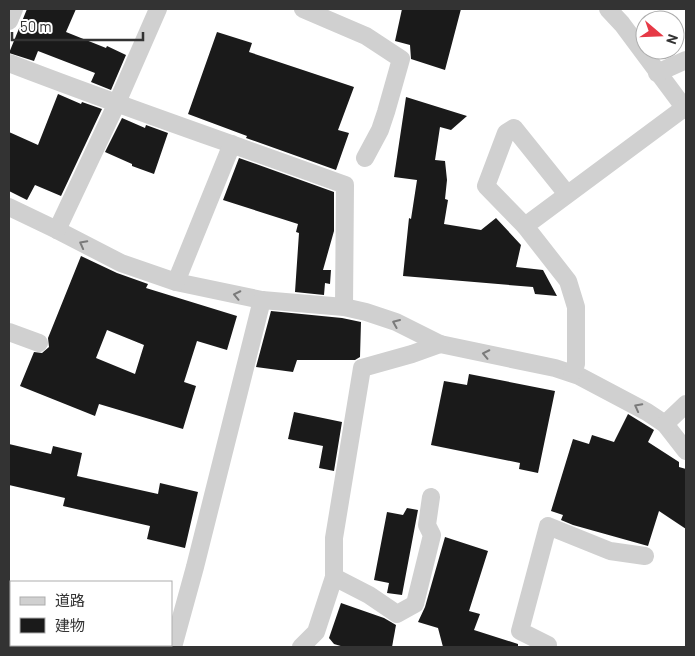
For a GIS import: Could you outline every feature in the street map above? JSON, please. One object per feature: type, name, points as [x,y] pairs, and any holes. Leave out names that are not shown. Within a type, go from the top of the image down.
[{"type":"street","points":[[9,21],[14,9]]},
{"type":"street","points":[[58,230],[158,9]]},
{"type":"street","points":[[303,9],[366,36],[400,59],[386,112],[366,158]]},
{"type":"street","points":[[525,226],[685,109],[622,24],[608,9]]},
{"type":"street","points":[[657,73],[686,60]]},
{"type":"street","points":[[9,63],[116,104],[345,185],[344,307]]},
{"type":"street","points":[[567,194],[514,128],[506,133],[486,186],[525,226],[568,281],[576,306],[576,364],[572,373]]},
{"type":"street","points":[[176,282],[232,144]]},
{"type":"street","points":[[9,207],[121,263],[176,282],[262,300],[344,307],[366,312],[396,322],[440,344],[572,373],[648,412],[665,424],[686,451]]},
{"type":"street","points":[[173,647],[262,300]]},
{"type":"street","points":[[9,332],[38,343]]},
{"type":"street","points":[[301,647],[316,632],[334,577],[334,538],[362,368],[440,344]]},
{"type":"street","points":[[665,424],[686,404]]},
{"type":"street","points":[[334,577],[369,595],[398,614],[415,604],[432,535],[427,525],[431,497]]},
{"type":"street","points":[[546,647],[548,645],[520,632],[548,526],[610,551],[645,556]]},
{"type":"building","points":[[27,9],[76,9],[66,32],[106,48],[107,46],[126,55],[111,90],[91,82],[95,73],[38,51],[34,61],[9,53]]},
{"type":"building","points":[[402,9],[461,9],[445,70],[411,59],[410,45],[395,41]]},
{"type":"building","points":[[217,32],[252,43],[249,52],[354,87],[338,130],[349,133],[336,170],[246,138],[247,136],[188,114]]},
{"type":"building","points":[[58,94],[81,104],[82,102],[102,109],[61,196],[35,185],[27,200],[9,191],[9,132],[38,145]]},
{"type":"building","points":[[406,97],[467,116],[451,130],[440,127],[435,160],[445,161],[447,180],[445,199],[448,200],[444,224],[481,230],[496,218],[521,245],[516,267],[543,270],[557,296],[535,294],[533,287],[403,276],[409,218],[411,219],[417,180],[394,177]]},
{"type":"building","points":[[122,118],[145,128],[146,125],[168,133],[154,174],[132,166],[132,164],[105,152]]},
{"type":"building","points":[[239,158],[334,192],[334,231],[323,270],[331,270],[330,284],[325,283],[324,295],[295,292],[299,233],[296,232],[298,224],[223,200]]},
{"type":"building","points":[[81,256],[117,273],[148,284],[146,288],[237,316],[227,350],[197,341],[184,382],[196,386],[183,429],[99,404],[95,416],[20,386],[34,352],[42,353],[49,347],[48,338]],"holes":[[[107,330],[144,345],[135,374],[96,358]]]},
{"type":"building","points":[[271,311],[342,318],[361,322],[360,357],[355,360],[297,360],[293,372],[256,367]]},
{"type":"building","points":[[469,374],[555,391],[538,473],[519,469],[520,463],[431,445],[444,381],[467,385]]},
{"type":"building","points":[[294,412],[342,422],[334,471],[319,468],[323,446],[288,439]]},
{"type":"building","points":[[628,414],[654,430],[648,442],[679,462],[679,467],[686,469],[686,529],[659,511],[648,546],[573,525],[561,520],[563,515],[551,511],[573,439],[589,444],[592,435],[614,442]]},
{"type":"building","points":[[9,444],[51,454],[53,446],[82,453],[77,476],[158,494],[160,483],[198,492],[185,548],[147,539],[150,526],[63,506],[65,498],[9,485]]},
{"type":"building","points":[[407,508],[418,510],[402,595],[387,593],[389,583],[374,580],[387,512],[403,515]]},
{"type":"building","points":[[445,537],[488,551],[469,611],[480,614],[474,630],[518,644],[518,647],[443,647],[438,628],[418,622],[425,607]]},
{"type":"building","points":[[341,603],[384,618],[396,625],[392,647],[344,647],[334,644],[329,638]]}]
